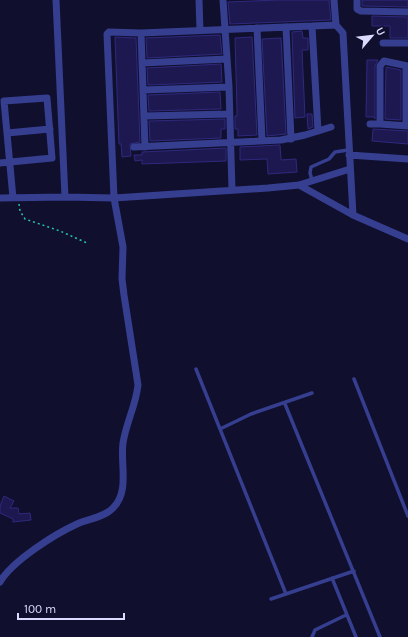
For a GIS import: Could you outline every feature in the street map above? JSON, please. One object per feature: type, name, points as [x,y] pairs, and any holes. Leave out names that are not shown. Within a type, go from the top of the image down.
[{"type":"street","points":[[56,0],[65,197]]},
{"type":"street","points":[[199,0],[200,30]]},
{"type":"street","points":[[223,0],[229,87],[232,190]]},
{"type":"street","points":[[334,0],[336,25],[343,33],[348,153],[353,215]]},
{"type":"street","points":[[357,0],[357,9],[360,11],[408,12]]},
{"type":"street","points":[[0,582],[22,560],[52,538],[78,523],[113,508],[121,494],[124,476],[122,456],[123,442],[137,397],[138,385],[122,279],[123,247],[114,198],[106,36],[109,32],[141,33],[225,28],[286,28],[336,25]]},
{"type":"street","points":[[312,26],[318,131]]},
{"type":"street","points":[[257,28],[262,141]]},
{"type":"street","points":[[286,28],[291,139]]},
{"type":"street","points":[[141,33],[145,147]]},
{"type":"street","points":[[383,43],[408,43]]},
{"type":"street","points":[[142,63],[227,59]]},
{"type":"street","points":[[370,124],[407,126],[407,66],[384,61],[380,64],[380,124]]},
{"type":"street","points":[[143,90],[229,87]]},
{"type":"street","points":[[0,163],[9,162],[52,158],[47,98],[4,102],[9,162],[15,198]]},
{"type":"street","points":[[144,116],[230,114]]},
{"type":"street","points":[[134,147],[230,144],[291,139],[331,127]]},
{"type":"street","points":[[7,133],[50,129]]},
{"type":"street","points":[[348,153],[408,159]]},
{"type":"street","points":[[0,198],[114,198],[299,185],[350,169]]},
{"type":"street","points":[[299,185],[353,215],[408,239]]},
{"type":"lane","points":[[313,181],[310,173],[312,166],[329,159],[334,152],[348,153]]},
{"type":"lane","points":[[196,369],[286,594]]},
{"type":"lane","points":[[354,379],[408,516]]},
{"type":"lane","points":[[220,429],[251,414],[285,404],[312,393]]},
{"type":"lane","points":[[285,404],[380,637]]},
{"type":"lane","points":[[271,599],[354,571]]},
{"type":"lane","points":[[332,578],[356,637]]},
{"type":"lane","points":[[312,637],[315,630],[346,615]]},
{"type":"path","points":[[15,198],[20,211],[26,219],[60,231],[87,243]]},
{"type":"building","points":[[329,0],[331,20],[230,24],[228,2]]},
{"type":"building","points":[[362,0],[408,0],[408,7],[362,6]]},
{"type":"building","points":[[372,16],[408,17],[408,38],[390,38],[390,26],[372,26]]},
{"type":"building","points":[[302,31],[303,38],[308,38],[308,50],[302,50],[305,117],[295,118],[292,32]]},
{"type":"building","points":[[220,35],[222,54],[147,58],[146,38]]},
{"type":"building","points":[[115,37],[136,38],[140,142],[130,144],[131,156],[122,157],[121,144],[119,144]]},
{"type":"building","points":[[252,37],[257,135],[238,136],[238,129],[235,129],[235,116],[237,116],[237,110],[235,38]]},
{"type":"building","points":[[281,38],[286,134],[267,136],[262,39]]},
{"type":"building","points":[[367,60],[378,60],[375,66],[375,119],[374,117],[366,117]]},
{"type":"building","points":[[221,64],[222,82],[148,85],[147,68]]},
{"type":"building","points":[[386,67],[401,70],[401,120],[385,119]]},
{"type":"building","points":[[220,92],[221,109],[149,111],[148,95]]},
{"type":"building","points":[[307,114],[312,114],[313,127],[308,129]]},
{"type":"building","points":[[225,119],[225,129],[221,129],[221,138],[150,141],[149,121]]},
{"type":"building","points":[[373,129],[408,131],[408,144],[372,141]]},
{"type":"building","points":[[280,145],[281,160],[296,159],[297,172],[268,174],[267,159],[240,160],[240,147]]},
{"type":"building","points":[[226,148],[226,161],[142,164],[142,160],[135,161],[134,155],[142,155],[142,152]]},
{"type":"building","points":[[4,496],[14,501],[10,508],[18,508],[19,514],[30,513],[31,520],[13,522],[13,519],[0,513],[0,506]]}]
